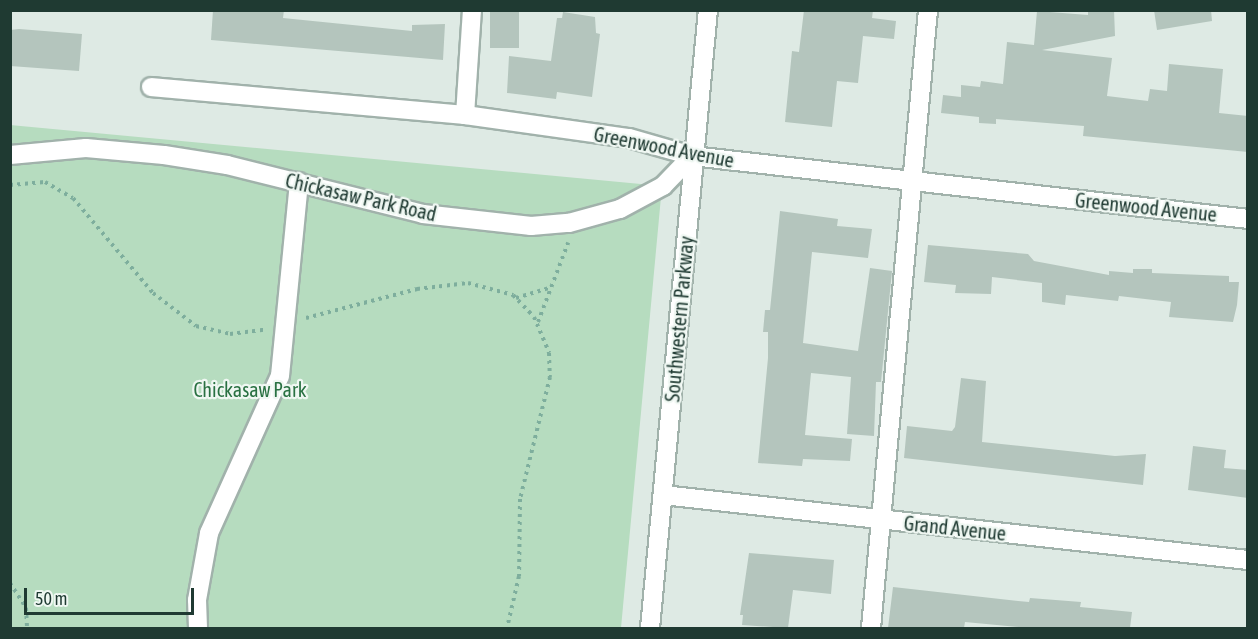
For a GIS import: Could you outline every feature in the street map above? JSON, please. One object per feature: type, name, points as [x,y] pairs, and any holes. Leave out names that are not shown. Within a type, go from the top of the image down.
[{"type":"street","points":[[465,115],[472,10]]},
{"type":"street","name":"Southwestern Parkway","points":[[650,628],[692,156],[708,10]]},
{"type":"street","points":[[871,628],[928,10]]},
{"type":"street","name":"Greenwood Avenue","points":[[151,87],[465,115],[628,138],[692,156],[1248,219]]},
{"type":"street","name":"Chickasaw Park Road","points":[[10,155],[50,148],[126,151],[227,165],[423,214],[496,225],[569,223],[640,200],[663,186],[692,156]]},
{"type":"street","points":[[198,628],[197,600],[209,533],[280,376],[298,182]]},
{"type":"street","name":"Grand Avenue","points":[[663,495],[1248,560]]},
{"type":"path","points":[[10,185],[45,182],[66,193],[99,226],[153,293],[196,326],[230,334],[283,325],[447,284],[493,287],[516,298],[537,323],[549,353],[550,377],[520,500],[519,576],[507,628]]},
{"type":"path","points":[[537,323],[549,288],[565,254],[569,223]]},
{"type":"path","points":[[516,298],[549,288]]},
{"type":"path","points":[[10,583],[27,608],[27,628]]},
{"type":"green space","name":"Chickasaw Park","points":[[10,125],[662,186],[621,628],[11,628]]},
{"type":"building","points":[[213,10],[284,10],[283,18],[412,31],[412,25],[445,24],[443,60],[211,40]]},
{"type":"building","points":[[490,10],[519,10],[519,48],[490,48]]},
{"type":"building","points":[[804,10],[873,10],[872,18],[896,21],[894,39],[863,36],[858,83],[837,81],[832,127],[785,122],[792,51],[799,52]]},
{"type":"building","points":[[1088,10],[1114,10],[1115,36],[1042,50],[1112,58],[1107,96],[1148,101],[1150,89],[1167,91],[1169,64],[1223,69],[1219,113],[1248,116],[1248,152],[1083,136],[1084,126],[996,119],[996,124],[979,123],[979,117],[941,113],[943,95],[961,97],[961,85],[980,87],[981,81],[1003,84],[1007,42],[1034,45],[1037,11],[1088,15]]},
{"type":"building","points":[[1154,10],[1211,10],[1212,21],[1157,30]]},
{"type":"building","points":[[563,12],[595,17],[596,33],[600,34],[592,97],[557,92],[556,99],[507,93],[509,56],[551,61],[557,18],[562,18]]},
{"type":"building","points":[[10,30],[82,34],[79,71],[10,66]]},
{"type":"building","points":[[780,211],[838,219],[837,226],[872,229],[868,258],[812,252],[803,343],[858,351],[870,268],[892,271],[881,382],[876,382],[874,436],[847,434],[851,377],[811,373],[805,435],[852,439],[850,461],[803,459],[802,466],[758,463],[768,358],[768,332],[763,332],[765,310],[770,310]]},
{"type":"building","points":[[928,245],[1028,254],[1034,261],[1109,275],[1109,271],[1133,273],[1133,269],[1152,269],[1152,273],[1229,276],[1229,282],[1239,282],[1237,305],[1233,322],[1169,317],[1171,302],[1119,296],[1118,301],[1066,295],[1065,305],[1042,302],[1042,283],[992,277],[991,294],[955,293],[956,285],[924,282]]},
{"type":"building","points":[[961,378],[986,381],[982,442],[1115,456],[1146,454],[1143,485],[904,458],[907,426],[952,431],[955,427]]},
{"type":"building","points":[[1193,446],[1226,450],[1224,468],[1248,470],[1248,498],[1188,490]]},
{"type":"building","points":[[749,553],[834,560],[831,594],[793,590],[788,628],[742,625],[743,615],[740,615]]},
{"type":"building","points":[[893,587],[1029,602],[1030,598],[1081,602],[1080,607],[1132,612],[1130,628],[1029,628],[965,622],[964,628],[888,628]]}]
